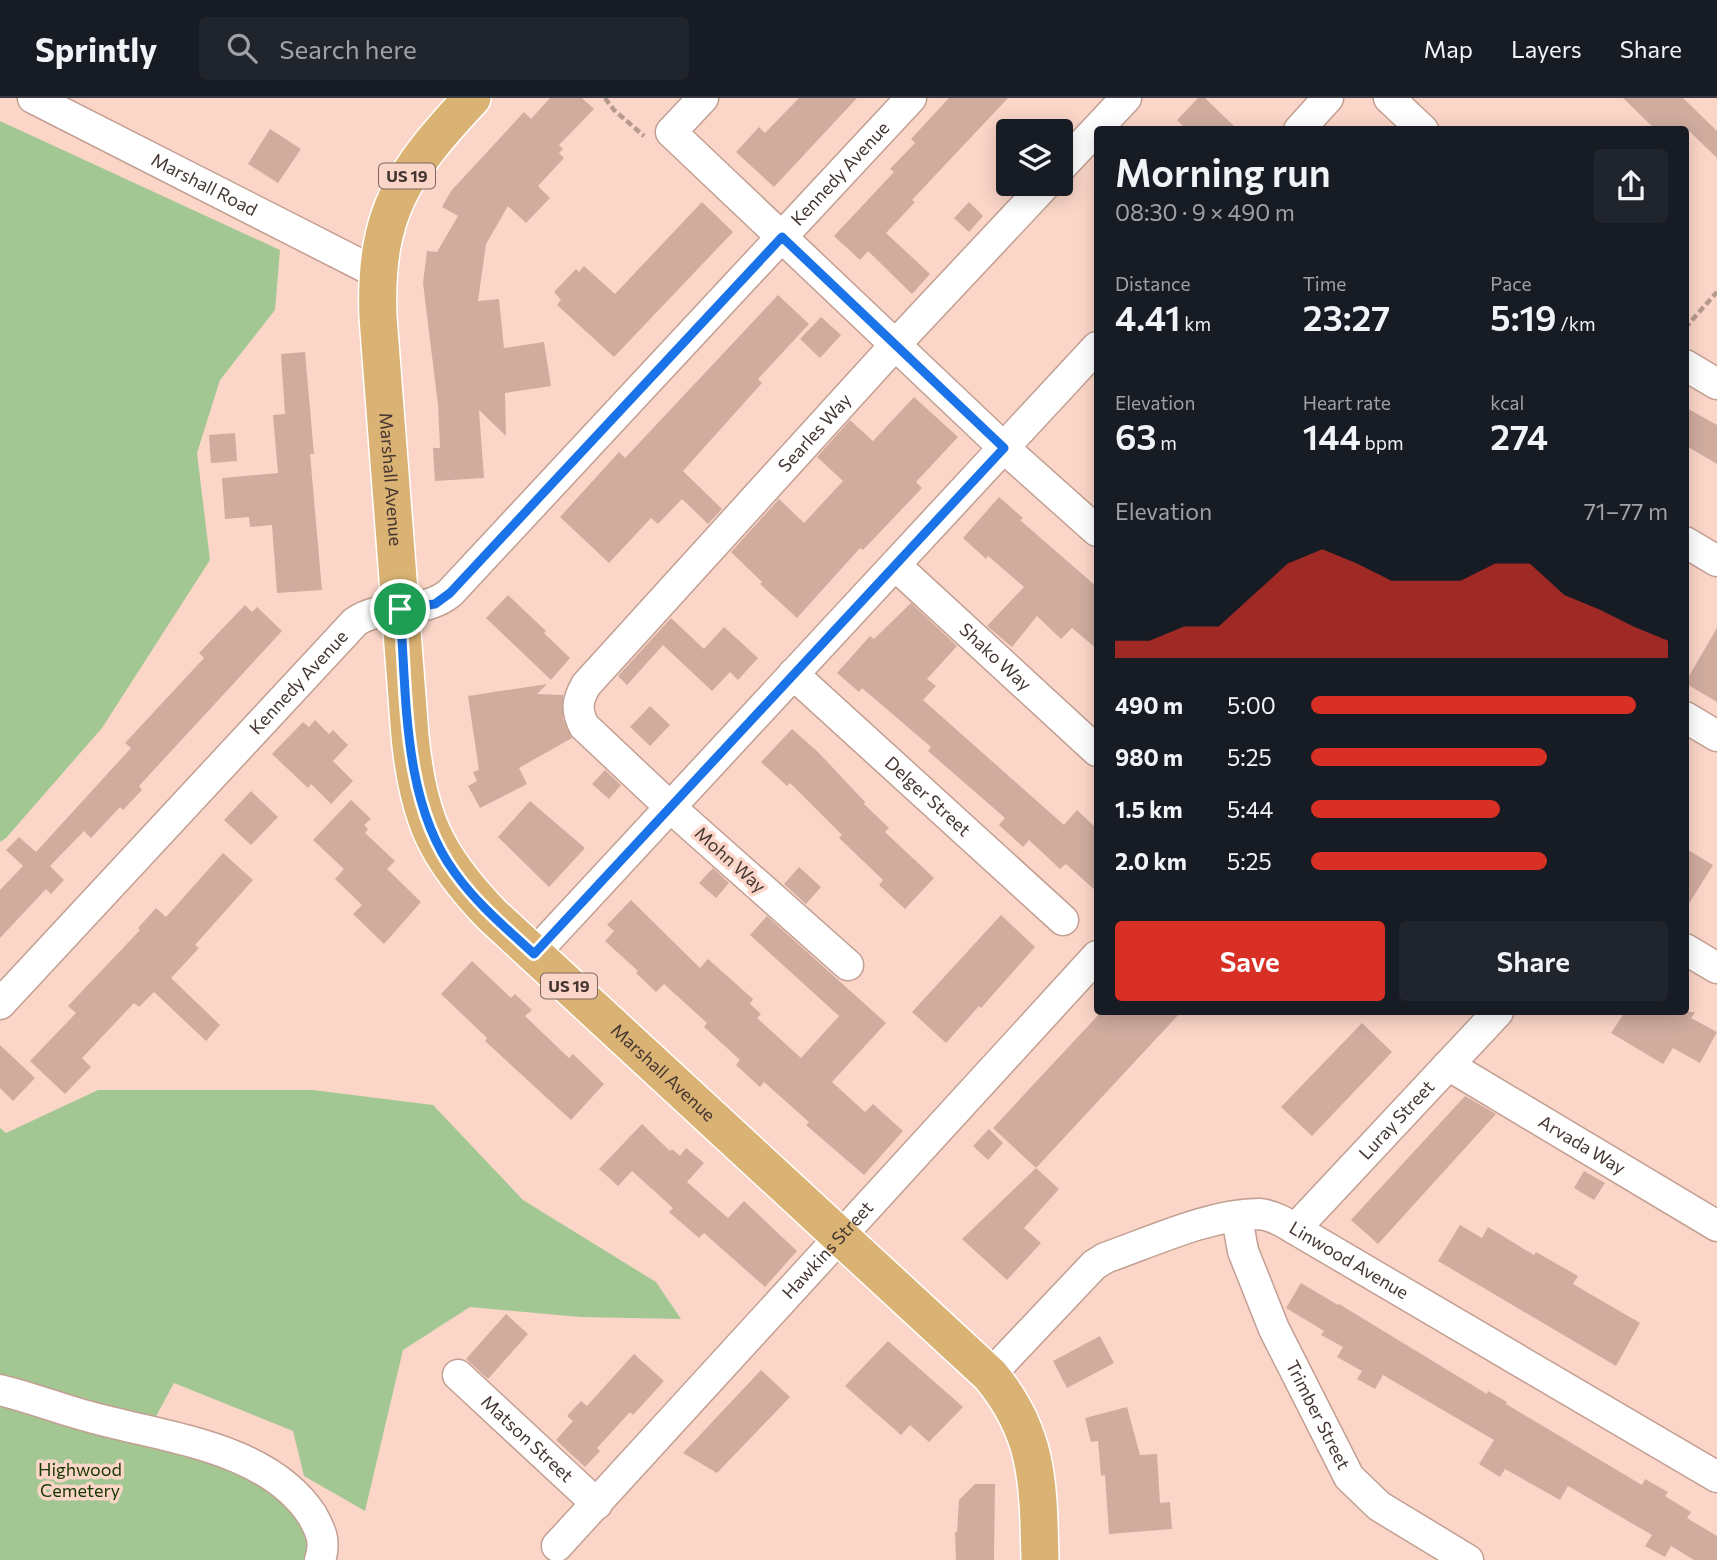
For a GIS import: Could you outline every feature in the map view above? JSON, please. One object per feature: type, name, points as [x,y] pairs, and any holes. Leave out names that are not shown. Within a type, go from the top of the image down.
[{"type":"main road","name":"Marshall Avenue","points":[[472,98],[429,145],[403,184],[385,230],[377,273],[378,317],[413,767],[418,796],[427,823],[439,849],[472,894],[990,1375],[1014,1407],[1031,1450],[1038,1499],[1040,1560]]},
{"type":"street","name":"Marshall Road","points":[[33,98],[377,273]]},
{"type":"street","points":[[703,98],[659,135],[782,237],[1004,448],[1094,528]]},
{"type":"street","name":"Kennedy Avenue","points":[[0,1004],[355,622],[375,612],[435,604],[450,593],[911,98]]},
{"type":"street","points":[[1100,126],[1126,98]]},
{"type":"street","points":[[1303,126],[1328,98]]},
{"type":"street","points":[[1389,98],[1419,126]]},
{"type":"street","points":[[1073,154],[1094,132]]},
{"type":"street","name":"Searles Way","points":[[586,685],[895,345],[1035,196]]},
{"type":"street","points":[[534,954],[1094,350]]},
{"type":"street","points":[[1689,367],[1717,384]]},
{"type":"street","points":[[1689,544],[1717,561]]},
{"type":"street","name":"Shako Way","points":[[895,565],[1094,748]]},
{"type":"street","name":"Delger Street","points":[[793,674],[1063,920]]},
{"type":"street","name":"Mohn Way","points":[[586,685],[578,700],[577,713],[584,726],[670,807],[848,965]]},
{"type":"street","points":[[1689,719],[1717,736]]},
{"type":"street","points":[[1689,951],[1717,968]]},
{"type":"street","name":"Hawkins Street","points":[[557,1546],[1094,959]]},
{"type":"street","name":"Luray Street","points":[[1294,1229],[1495,1015]]},
{"type":"street","name":"Arvada Way","points":[[1448,1065],[1717,1226]]},
{"type":"street","name":"Linwood Avenue","points":[[990,1375],[1094,1265],[1105,1258],[1196,1227],[1259,1214],[1294,1229],[1717,1477]]},
{"type":"street","name":"Trimber Street","points":[[1237,1218],[1243,1251],[1274,1329],[1349,1476],[1379,1506],[1468,1560]]},
{"type":"street","name":"Matson Street","points":[[458,1375],[597,1504]]},
{"type":"street","points":[[0,1390],[85,1416],[201,1445],[257,1466],[295,1493],[309,1511],[324,1541],[320,1560]]},
{"type":"path","points":[[605,98],[614,110],[659,135]]},
{"type":"path","points":[[1689,324],[1717,292]]},
{"type":"green space","points":[[0,121],[280,250],[275,310],[220,380],[197,453],[210,560],[102,728],[0,842]]},
{"type":"green space","name":"Highwood Cemetery","points":[[98,1090],[313,1090],[433,1105],[523,1200],[656,1282],[681,1319],[580,1317],[470,1307],[403,1350],[365,1511],[304,1476],[293,1431],[174,1383],[154,1420],[325,1514],[338,1543],[332,1560],[0,1560],[0,1128],[6,1133]]},
{"type":"building","points":[[550,98],[582,98],[594,109],[559,145],[563,149],[559,153],[564,158],[538,186],[550,198],[526,223],[508,206],[486,244],[478,301],[499,299],[504,348],[544,342],[551,386],[505,393],[506,436],[479,410],[484,478],[435,481],[433,448],[440,448],[438,405],[423,283],[427,251],[437,252],[458,216],[442,207],[451,191],[524,112],[531,119]]},
{"type":"building","points":[[799,98],[857,98],[774,187],[736,152],[759,127],[765,133]]},
{"type":"building","points":[[949,98],[1008,98],[912,200],[915,202],[886,233],[930,274],[912,294],[868,251],[860,260],[834,236],[894,172],[890,169],[915,143],[911,139]]},
{"type":"building","points":[[1198,98],[1205,98],[1234,126],[1183,126],[1177,120]]},
{"type":"building","points":[[1623,98],[1683,98],[1717,131],[1717,158],[1689,131],[1689,126],[1652,126]]},
{"type":"building","points":[[270,129],[301,149],[278,183],[248,164]]},
{"type":"building","points":[[702,202],[733,232],[614,357],[557,305],[561,300],[554,292],[576,269],[579,272],[584,266],[615,294]]},
{"type":"building","points":[[969,202],[983,216],[969,232],[954,218]]},
{"type":"building","points":[[778,295],[809,324],[758,379],[762,383],[683,471],[722,509],[708,524],[682,499],[658,524],[651,518],[609,563],[560,517],[619,452],[625,458]]},
{"type":"building","points":[[821,317],[841,335],[820,358],[800,339]]},
{"type":"building","points":[[305,352],[314,454],[310,454],[322,590],[277,593],[272,525],[250,527],[249,517],[225,519],[222,478],[278,473],[273,415],[285,414],[281,354]]},
{"type":"building","points":[[914,397],[958,437],[916,482],[922,488],[863,550],[860,548],[797,618],[760,584],[762,582],[731,552],[779,499],[804,523],[843,481],[817,457],[850,420],[873,441]]},
{"type":"building","points":[[1689,409],[1717,425],[1717,464],[1689,447]]},
{"type":"building","points":[[235,433],[237,461],[211,463],[209,435]]},
{"type":"building","points":[[999,497],[1023,518],[1020,520],[1094,584],[1094,646],[1072,628],[1061,639],[1037,616],[1012,647],[987,626],[1024,587],[963,538]]},
{"type":"building","points":[[508,595],[570,658],[551,680],[486,618]]},
{"type":"building","points":[[911,603],[957,646],[927,679],[936,686],[923,700],[1064,825],[1077,810],[1094,826],[1094,889],[1066,864],[1060,869],[1029,840],[1023,847],[999,825],[1005,818],[928,751],[931,747],[862,688],[859,692],[837,673],[870,636],[874,639]]},
{"type":"building","points":[[245,605],[252,612],[257,607],[282,631],[139,786],[142,790],[123,810],[120,807],[91,838],[84,831],[50,866],[64,880],[51,894],[46,889],[0,938],[0,890],[23,866],[6,850],[19,837],[36,852],[131,748],[125,743],[204,658],[199,653]]},
{"type":"building","points":[[671,618],[704,649],[724,627],[758,658],[738,680],[730,672],[712,691],[663,645],[627,685],[618,676]]},
{"type":"building","points":[[1717,628],[1717,702],[1689,685],[1689,676]]},
{"type":"building","points":[[547,684],[537,694],[563,695],[563,719],[572,738],[519,768],[527,784],[480,808],[468,786],[477,781],[473,772],[479,770],[468,696]]},
{"type":"building","points":[[650,706],[670,725],[650,746],[630,727]]},
{"type":"building","points":[[315,720],[329,734],[333,730],[348,745],[333,761],[353,781],[331,804],[311,784],[308,788],[272,754],[303,722],[309,727]]},
{"type":"building","points":[[792,729],[818,752],[889,828],[885,832],[934,878],[905,909],[879,885],[883,880],[839,838],[842,835],[790,783],[787,786],[761,762]]},
{"type":"building","points":[[605,770],[621,785],[609,799],[592,784]]},
{"type":"building","points":[[251,791],[278,817],[251,845],[224,820]]},
{"type":"building","points":[[351,800],[371,819],[364,825],[368,829],[365,833],[395,861],[387,869],[421,902],[384,944],[353,914],[362,905],[335,879],[344,869],[313,840]]},
{"type":"building","points":[[530,801],[585,848],[549,887],[498,837]]},
{"type":"building","points":[[1689,850],[1713,865],[1689,904]]},
{"type":"building","points":[[223,853],[253,880],[195,945],[199,948],[171,978],[220,1025],[206,1041],[154,992],[139,1007],[134,1003],[82,1058],[91,1067],[65,1094],[30,1061],[76,1013],[68,1006],[140,930],[138,928],[156,908],[166,917]]},
{"type":"building","points":[[799,867],[821,887],[806,904],[784,884]]},
{"type":"building","points":[[713,868],[729,883],[716,898],[699,883]]},
{"type":"building","points":[[631,900],[700,968],[708,959],[753,999],[750,1004],[761,1014],[757,1018],[801,1058],[839,1016],[750,935],[767,916],[886,1023],[832,1082],[865,1112],[873,1104],[903,1131],[864,1175],[806,1125],[809,1122],[764,1082],[760,1087],[736,1065],[740,1060],[704,1027],[707,1023],[664,984],[656,992],[636,973],[638,971],[605,941],[614,931],[607,925]]},
{"type":"building","points":[[1001,915],[1035,947],[946,1043],[912,1012]]},
{"type":"building","points":[[472,961],[511,998],[515,994],[532,1010],[525,1016],[569,1058],[573,1054],[604,1084],[571,1120],[485,1041],[487,1038],[441,994]]},
{"type":"building","points":[[1689,1012],[1695,1012],[1691,1018],[1717,1032],[1700,1063],[1673,1048],[1663,1064],[1611,1033],[1623,1015],[1689,1015]]},
{"type":"building","points":[[1098,1015],[1178,1015],[1036,1168],[993,1128]]},
{"type":"building","points":[[1362,1023],[1392,1052],[1312,1136],[1281,1107]]},
{"type":"building","points":[[0,1045],[35,1078],[13,1101],[0,1088]]},
{"type":"building","points":[[1465,1096],[1496,1114],[1378,1244],[1351,1220]]},
{"type":"building","points":[[642,1124],[670,1151],[672,1149],[680,1156],[686,1148],[704,1163],[687,1182],[728,1218],[744,1201],[797,1251],[765,1287],[704,1233],[699,1238],[669,1212],[673,1208],[632,1171],[618,1186],[599,1169]]},
{"type":"building","points":[[989,1129],[1003,1143],[988,1160],[973,1146]]},
{"type":"building","points":[[1036,1168],[1059,1189],[1024,1228],[1041,1243],[1007,1280],[962,1239]]},
{"type":"building","points":[[1584,1171],[1605,1183],[1594,1200],[1574,1188]]},
{"type":"building","points":[[1460,1225],[1482,1238],[1488,1227],[1534,1255],[1536,1252],[1578,1276],[1573,1284],[1640,1323],[1616,1366],[1438,1261]]},
{"type":"building","points":[[1301,1283],[1487,1394],[1488,1391],[1507,1402],[1506,1404],[1642,1485],[1645,1479],[1668,1492],[1665,1496],[1691,1512],[1687,1518],[1717,1536],[1717,1560],[1694,1560],[1671,1546],[1665,1557],[1645,1546],[1652,1535],[1568,1486],[1560,1500],[1505,1469],[1500,1477],[1479,1464],[1494,1440],[1383,1375],[1375,1389],[1357,1379],[1362,1371],[1337,1357],[1343,1347],[1321,1335],[1324,1331],[1286,1308]]},
{"type":"building","points":[[506,1314],[528,1334],[488,1379],[466,1359]]},
{"type":"building","points":[[1100,1336],[1114,1363],[1067,1388],[1053,1361]]},
{"type":"building","points":[[888,1341],[963,1407],[929,1442],[910,1425],[901,1435],[845,1386]]},
{"type":"building","points":[[634,1354],[664,1381],[633,1415],[630,1412],[597,1448],[600,1451],[585,1467],[556,1440],[573,1421],[567,1416],[581,1401],[587,1406]]},
{"type":"building","points":[[761,1370],[790,1397],[717,1473],[683,1453]]},
{"type":"building","points":[[1127,1407],[1140,1455],[1157,1454],[1160,1503],[1170,1502],[1172,1529],[1109,1534],[1105,1475],[1101,1476],[1098,1441],[1091,1442],[1085,1418]]},
{"type":"building","points":[[975,1484],[995,1484],[994,1560],[956,1560],[955,1532],[959,1500]]},
{"type":"route","points":[[782,237],[1004,448],[534,954],[492,915],[454,873],[427,823],[418,796],[413,767],[400,609],[435,604],[450,593],[782,237]]}]
